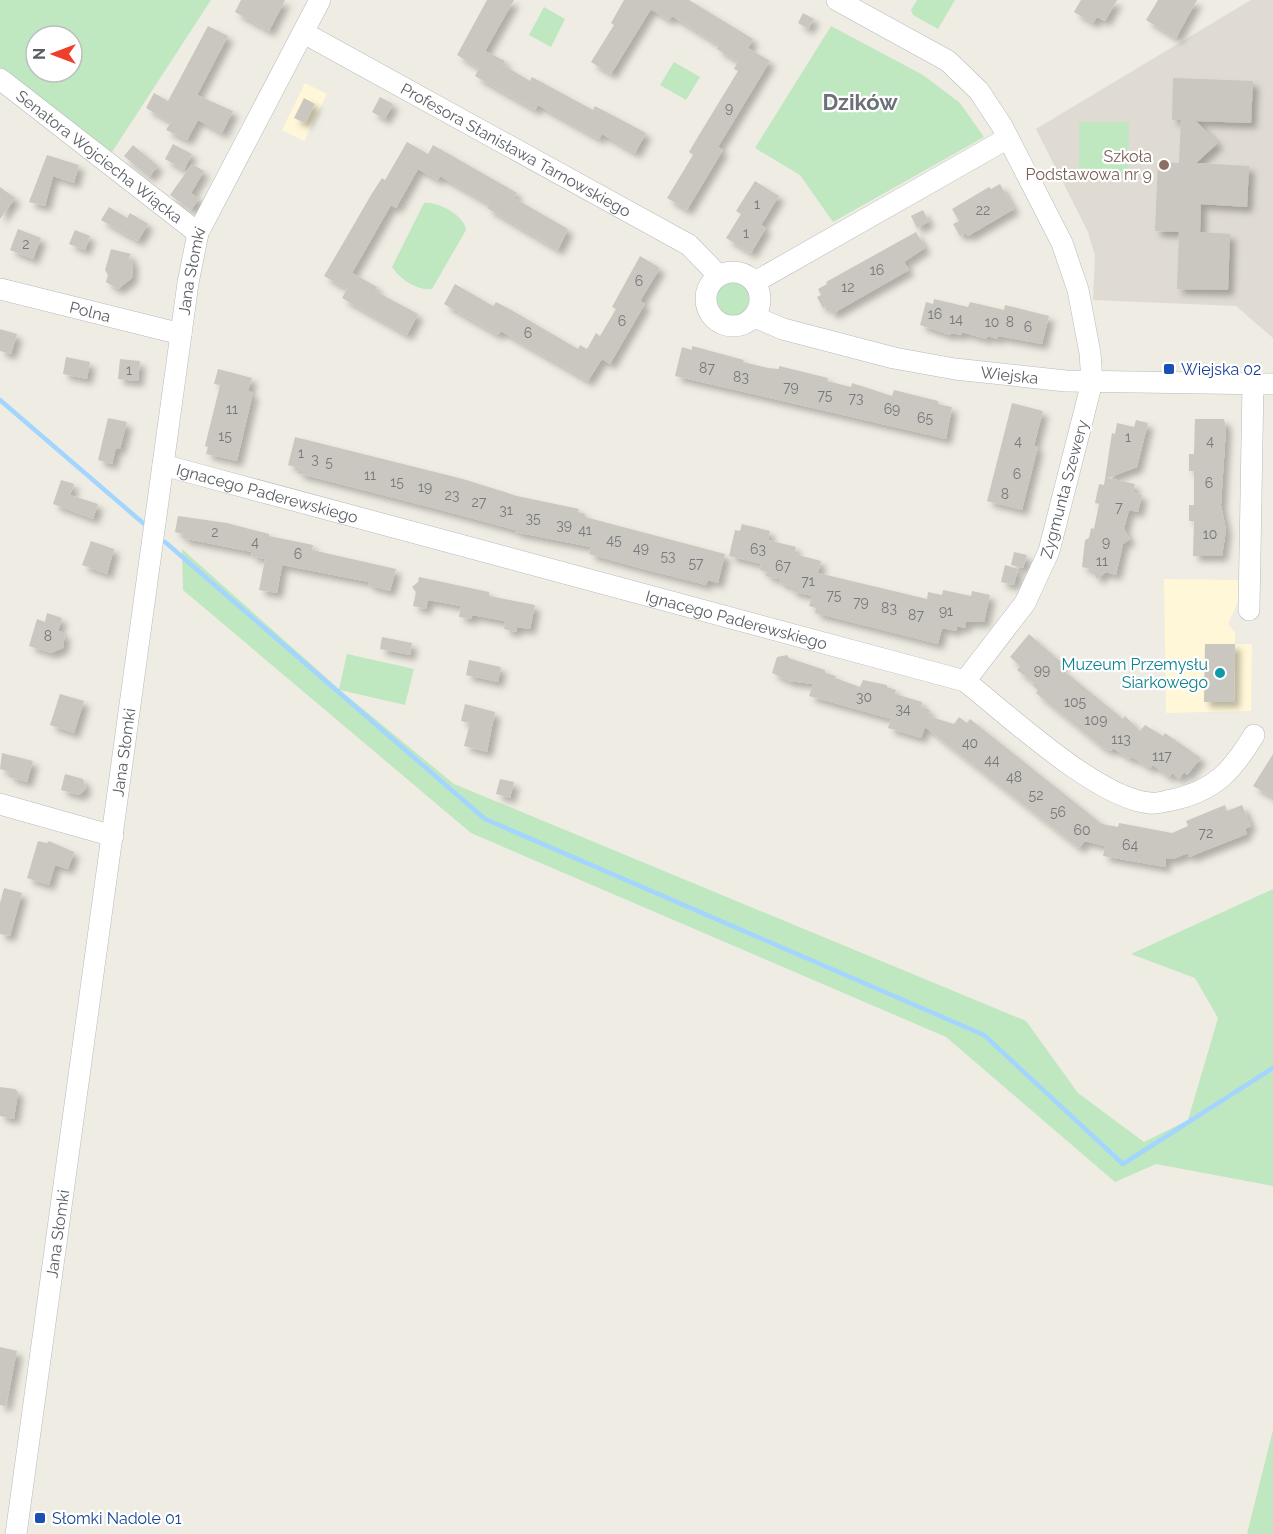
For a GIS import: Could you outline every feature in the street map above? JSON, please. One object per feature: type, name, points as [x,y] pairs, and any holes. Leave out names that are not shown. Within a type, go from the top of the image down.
[{"type":"street","name":"Jana Słomki","points":[[16,1534],[188,283],[198,233],[320,0]]},
{"type":"street","points":[[837,0],[926,48],[966,75],[980,91],[1051,218],[1070,264],[1086,330],[1092,382]]},
{"type":"street","name":"Profesora Stanisława Tarnowskiego","points":[[304,33],[673,236],[697,252],[716,278]]},
{"type":"street","name":"Senatora Wojciecha Wiącka","points":[[0,79],[198,233]]},
{"type":"street","points":[[755,282],[1008,138]]},
{"type":"street","points":[[727,272],[743,273],[755,282],[761,300],[754,317],[748,323],[730,326],[714,318],[706,303],[709,287],[716,278],[727,272]]},
{"type":"street","name":"Polna","points":[[0,289],[181,334]]},
{"type":"street","name":"Wiejska","points":[[754,317],[783,329],[894,358],[956,369],[1092,382],[1263,384]]},
{"type":"street","name":"Zygmunta Szewery","points":[[965,681],[1025,603],[1049,551],[1092,382]]},
{"type":"street","points":[[1249,610],[1263,384]]},
{"type":"street","name":"Ignacego Paderewskiego","points":[[163,465],[965,681],[1088,777],[1121,796],[1151,804],[1181,798],[1215,785],[1237,763],[1254,735]]},
{"type":"street","points":[[0,804],[112,837]]},
{"type":"shaded area","name":"Szkoła Podstawowa nr 9","points":[[1251,0],[1273,0],[1273,338],[1236,306],[1093,300],[1095,256],[1088,232],[1036,129]]},
{"type":"shaded area","points":[[305,83],[327,94],[304,141],[282,130]]},
{"type":"shaded area","points":[[1164,579],[1243,580],[1238,601],[1228,624],[1235,633],[1235,644],[1252,644],[1251,711],[1166,713]]},
{"type":"green space","points":[[0,0],[211,0],[112,152],[0,70]]},
{"type":"green space","points":[[917,0],[955,0],[938,29],[913,15],[911,10]]},
{"type":"green space","points":[[544,7],[565,19],[551,47],[529,35]]},
{"type":"green space","points":[[831,26],[923,75],[960,103],[984,137],[833,222],[800,175],[755,148]]},
{"type":"green space","points":[[674,62],[700,77],[686,100],[660,85]]},
{"type":"green space","points":[[1079,122],[1129,122],[1128,174],[1079,174]]},
{"type":"green space","points":[[424,203],[436,204],[450,210],[461,220],[466,230],[432,289],[421,288],[409,283],[392,267]]},
{"type":"green space","points":[[733,282],[746,287],[751,300],[746,313],[733,318],[720,313],[715,300],[720,287]]},
{"type":"green space","points":[[182,549],[339,689],[347,654],[414,669],[405,705],[340,690],[454,784],[1026,1021],[1078,1093],[1144,1142],[1188,1120],[1218,1018],[1195,978],[1131,954],[1273,889],[1273,1186],[1156,1164],[1115,1182],[946,1037],[471,833],[183,590]]},
{"type":"green space","points":[[1273,1430],[1273,1534],[1247,1534]]},
{"type":"building","points":[[241,0],[285,0],[269,31],[235,12]]},
{"type":"building","points":[[487,0],[514,0],[485,51],[505,61],[503,65],[530,81],[532,77],[593,110],[595,106],[646,133],[635,153],[602,134],[599,139],[538,105],[535,110],[475,76],[479,68],[457,55]]},
{"type":"building","points":[[624,0],[689,0],[753,39],[748,48],[770,61],[718,147],[723,150],[687,210],[667,198],[693,155],[689,152],[738,71],[734,69],[738,61],[717,49],[719,45],[672,16],[669,20],[651,9],[611,74],[591,62],[614,25],[611,23]]},
{"type":"building","points":[[1081,0],[1117,0],[1105,21],[1097,17],[1093,23],[1074,12]]},
{"type":"building","points":[[1158,0],[1197,0],[1176,38],[1146,20]]},
{"type":"building","points":[[803,13],[814,19],[808,29],[798,23]]},
{"type":"building","points":[[208,26],[228,36],[197,95],[233,111],[222,133],[198,120],[187,140],[166,130],[171,122],[146,108],[154,93],[168,101]]},
{"type":"building","points":[[1173,78],[1253,81],[1251,123],[1196,121],[1218,143],[1196,163],[1249,166],[1247,207],[1201,204],[1200,232],[1230,234],[1228,290],[1177,289],[1179,232],[1155,231],[1158,162],[1179,163],[1181,120],[1172,120]]},
{"type":"building","points":[[380,97],[393,104],[385,119],[372,112]]},
{"type":"building","points":[[304,98],[315,104],[305,123],[294,118]]},
{"type":"building","points":[[407,142],[428,154],[433,145],[517,193],[514,198],[568,229],[558,250],[487,208],[489,204],[440,176],[438,180],[418,169],[396,208],[391,205],[352,273],[377,287],[375,291],[418,314],[407,335],[342,298],[347,289],[324,276],[371,195],[382,178],[385,180]]},
{"type":"building","points":[[173,144],[192,154],[184,170],[165,159]]},
{"type":"building","points":[[133,145],[158,166],[149,177],[124,156]]},
{"type":"building","points":[[47,155],[79,165],[74,183],[53,176],[45,206],[29,202]]},
{"type":"building","points":[[192,164],[204,171],[191,193],[199,199],[191,210],[170,195]]},
{"type":"building","points":[[755,181],[779,196],[761,225],[766,228],[751,253],[726,238],[741,214],[736,211]]},
{"type":"building","points":[[1000,184],[1014,209],[968,236],[966,233],[960,236],[953,224],[959,221],[952,209],[989,187],[991,189]]},
{"type":"building","points":[[0,187],[15,198],[0,219]]},
{"type":"building","points":[[109,207],[127,218],[130,213],[148,224],[138,241],[101,220]]},
{"type":"building","points":[[923,210],[929,222],[917,228],[911,216]]},
{"type":"building","points":[[18,229],[41,238],[33,259],[10,250]]},
{"type":"building","points":[[75,230],[90,236],[85,250],[69,244]]},
{"type":"building","points":[[916,232],[925,248],[904,262],[909,270],[832,314],[828,306],[823,308],[817,297],[821,295],[818,289],[827,284],[826,282]]},
{"type":"building","points":[[111,249],[131,254],[128,259],[133,260],[132,278],[118,289],[106,282],[108,275],[105,270]]},
{"type":"building","points":[[640,256],[660,268],[640,301],[645,304],[610,364],[602,359],[588,381],[501,331],[498,335],[444,304],[455,284],[493,306],[496,302],[578,349],[580,345],[587,349],[596,333],[600,336],[616,309],[612,307]]},
{"type":"building","points":[[934,299],[968,307],[970,302],[1004,310],[1005,305],[1049,316],[1042,344],[998,336],[998,339],[987,336],[986,339],[962,332],[962,335],[951,333],[950,335],[920,325],[926,302],[933,304]]},
{"type":"building","points":[[0,329],[17,334],[11,354],[0,351]]},
{"type":"building","points":[[692,346],[768,368],[779,369],[779,366],[828,378],[827,381],[851,387],[852,383],[892,396],[894,390],[938,401],[938,404],[952,407],[946,439],[675,376],[682,347],[692,350]]},
{"type":"building","points":[[66,357],[90,362],[87,379],[63,374]]},
{"type":"building","points":[[120,359],[140,361],[138,381],[118,379]]},
{"type":"building","points":[[218,369],[252,378],[248,391],[253,393],[237,461],[206,454],[208,447],[205,446],[220,385],[214,384]]},
{"type":"building","points":[[1012,403],[1043,411],[1034,446],[1038,447],[1022,510],[987,501]]},
{"type":"building","points":[[108,418],[127,422],[120,449],[116,448],[112,464],[98,460]]},
{"type":"building","points":[[1195,419],[1224,419],[1226,428],[1221,505],[1226,530],[1222,556],[1193,556],[1194,521],[1189,521],[1189,505],[1194,505],[1194,471],[1189,471],[1189,454],[1194,454]]},
{"type":"building","points":[[1136,420],[1148,423],[1137,467],[1108,478],[1135,484],[1133,492],[1142,495],[1138,512],[1129,510],[1124,529],[1130,539],[1123,544],[1116,575],[1106,572],[1097,579],[1091,569],[1082,567],[1085,540],[1089,538],[1091,528],[1094,529],[1099,504],[1095,503],[1099,484],[1104,485],[1112,433],[1115,434],[1117,423],[1134,427]]},
{"type":"building","points":[[295,437],[463,479],[517,496],[579,509],[578,512],[585,514],[585,517],[725,554],[718,583],[708,580],[706,585],[643,569],[589,554],[591,547],[515,532],[515,530],[297,473],[299,468],[288,465]]},
{"type":"building","points":[[61,480],[74,484],[70,495],[98,504],[93,519],[53,504]]},
{"type":"building","points":[[178,516],[227,523],[269,534],[269,536],[313,545],[312,550],[396,569],[390,591],[368,585],[369,582],[282,565],[277,593],[259,590],[265,559],[251,556],[252,552],[182,538],[183,534],[175,532]]},
{"type":"building","points":[[742,524],[770,531],[768,540],[796,547],[794,554],[821,561],[818,573],[927,599],[928,592],[942,595],[943,590],[971,596],[972,591],[990,595],[984,622],[966,622],[965,628],[957,626],[956,631],[942,628],[938,644],[815,613],[816,608],[809,606],[812,596],[791,591],[792,587],[779,582],[779,579],[766,576],[767,572],[760,570],[761,564],[729,556],[735,530],[740,531]]},
{"type":"building","points":[[91,541],[114,549],[107,574],[82,565]]},
{"type":"building","points":[[1014,552],[1027,555],[1023,568],[1011,565]]},
{"type":"building","points":[[1005,565],[1018,569],[1014,585],[1001,582]]},
{"type":"building","points":[[419,577],[489,592],[489,596],[535,605],[530,629],[517,627],[516,632],[504,629],[505,621],[472,615],[472,619],[459,617],[461,606],[428,600],[426,609],[413,606],[416,592],[412,587],[418,582]]},
{"type":"building","points":[[47,613],[62,618],[58,631],[65,633],[63,648],[51,653],[29,646],[37,619],[45,622]]},
{"type":"building","points":[[1029,634],[1062,663],[1058,666],[1123,719],[1125,716],[1140,731],[1145,725],[1163,736],[1165,733],[1201,758],[1187,775],[1184,772],[1179,779],[1172,773],[1169,777],[1153,765],[1150,768],[1132,757],[1130,759],[1113,748],[1111,751],[1102,747],[1036,693],[1038,690],[1032,685],[1034,683],[1017,670],[1020,666],[1010,657]]},
{"type":"building","points":[[382,637],[412,643],[410,655],[380,649]]},
{"type":"building","name":"Muzeum Przemysłu Siarkowego","points":[[1205,644],[1235,644],[1234,702],[1204,702]]},
{"type":"building","points":[[787,655],[789,658],[825,670],[825,673],[836,676],[835,678],[860,687],[863,680],[887,685],[896,690],[895,694],[922,702],[921,707],[930,710],[928,716],[954,724],[959,717],[967,723],[970,719],[1102,824],[1118,827],[1119,823],[1172,833],[1188,826],[1186,821],[1225,805],[1227,811],[1242,805],[1251,826],[1245,829],[1247,834],[1189,857],[1188,853],[1173,859],[1166,858],[1165,867],[1103,856],[1105,846],[1085,841],[1079,848],[925,727],[921,738],[888,728],[891,719],[809,696],[813,684],[789,681],[772,673],[777,657]]},
{"type":"building","points":[[469,660],[501,667],[498,682],[466,675]]},
{"type":"building","points":[[60,694],[84,701],[74,733],[50,725]]},
{"type":"building","points":[[465,704],[495,712],[487,752],[464,746],[470,723],[461,721]]},
{"type":"building","points":[[2,753],[33,761],[27,782],[9,777],[10,772],[0,769]]},
{"type":"building","points":[[1273,754],[1273,797],[1253,786]]},
{"type":"building","points":[[65,774],[83,779],[86,789],[79,795],[61,790]]},
{"type":"building","points":[[500,779],[514,782],[510,798],[496,794]]},
{"type":"building","points":[[38,841],[47,843],[49,841],[74,852],[68,869],[55,865],[49,885],[27,878]]},
{"type":"building","points":[[4,888],[22,893],[10,936],[0,934],[0,903]]},
{"type":"building","points":[[0,1087],[15,1089],[18,1092],[14,1119],[0,1116]]},
{"type":"building","points":[[0,1347],[17,1351],[6,1406],[0,1405]]},
{"type":"waterway","points":[[0,400],[143,523]]},
{"type":"waterway","points":[[165,542],[485,819],[984,1035],[1123,1164],[1273,1068]]},
{"type":"place","name":"Szkoła Podstawowa nr 9","points":[[1164,165]]},
{"type":"place","name":"Wiejska 02","points":[[1169,369]]},
{"type":"place","name":"Muzeum Przemysłu Siarkowego","points":[[1220,673]]},
{"type":"place","name":"Słomki Nadole 01","points":[[40,1518]]},
{"type":"district","name":"Dzików","points":[[860,102]]}]
